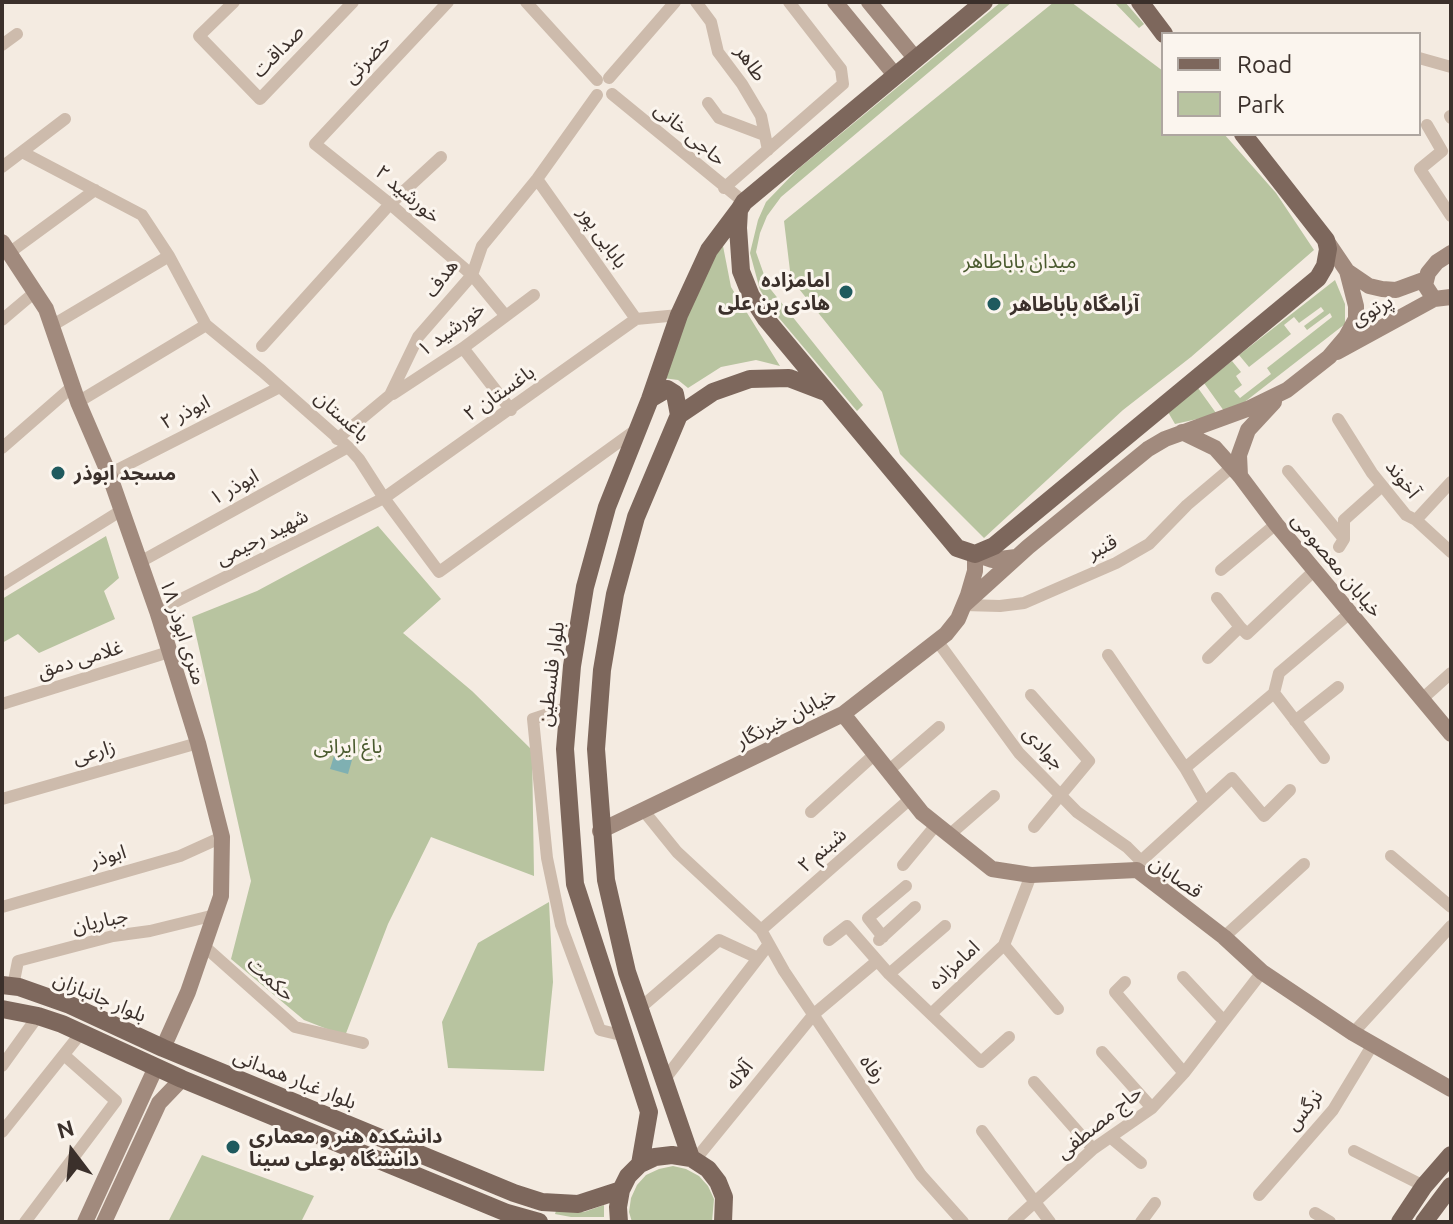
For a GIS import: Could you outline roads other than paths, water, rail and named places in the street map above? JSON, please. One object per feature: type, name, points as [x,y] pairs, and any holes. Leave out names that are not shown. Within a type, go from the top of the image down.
[{"type":"main road","points":[[835,2],[895,75]]},
{"type":"main road","points":[[869,2],[915,58]]},
{"type":"main road","points":[[984,2],[742,206],[738,249],[741,271],[751,296],[766,319],[957,548],[992,560],[1016,557]]},
{"type":"main road","points":[[1140,2],[1162,32]]},
{"type":"main road","points":[[868,42],[875,45],[885,41],[890,28]]},
{"type":"main road","points":[[1236,472],[1248,430],[1287,390],[1329,357],[1356,319],[1354,293],[1347,271],[1245,136]]},
{"type":"main road","name":"بلوار فلسطین","points":[[640,1164],[649,1112],[575,884],[565,749],[572,666],[585,587],[607,507],[679,315],[709,250],[742,206]]},
{"type":"main road","points":[[975,554],[994,546],[1318,278],[1325,266],[1326,240]]},
{"type":"main road","name":"۱۸ متری ابوذر","points":[[6,247],[53,325],[76,394],[109,474],[157,611],[198,743],[222,837],[221,896],[171,1052]]},
{"type":"main road","points":[[1434,299],[1426,291],[1426,279],[1437,262],[1451,253]]},
{"type":"main road","points":[[1347,271],[1369,286],[1382,289],[1396,290],[1426,279]]},
{"type":"main road","name":"پرتوی","points":[[1329,357],[1434,299],[1451,297]]},
{"type":"main road","points":[[693,1159],[639,1009],[615,928],[606,880],[596,749],[602,670],[615,594],[636,517],[679,415],[713,392],[750,379],[789,378],[826,392]]},
{"type":"main road","points":[[650,399],[667,389],[675,394],[679,415]]},
{"type":"main road","name":"خیابان خبرنگار","points":[[964,605],[1016,557],[1148,449],[1287,390]]},
{"type":"main road","name":"خیابان معصومی","points":[[1182,432],[1215,448],[1451,734]]},
{"type":"main road","name":"خیابان خبرنگار","points":[[600,831],[843,714],[938,642],[958,619],[975,571],[975,554]]},
{"type":"main road","name":"قصابان","points":[[843,714],[910,799],[942,830],[992,869],[1031,875],[1139,866],[1262,972],[1353,1033],[1449,1084]]},
{"type":"main road","name":"بلوار جانبازان","points":[[8,986],[70,1005],[171,1052]]},
{"type":"main road","name":"بلوار جانبازان","points":[[2,1009],[38,1016],[156,1067]]},
{"type":"main road","name":"بلوار غبار همدانی","points":[[171,1052],[542,1202],[578,1204],[621,1190]]},
{"type":"main road","points":[[85,1222],[156,1067],[507,1213],[539,1222]]},
{"type":"main road","points":[[104,1222],[159,1103],[182,1079]]},
{"type":"main road","points":[[619,1222],[621,1190],[628,1176],[640,1164],[655,1157],[672,1155],[693,1159],[708,1169],[724,1197],[727,1219]]},
{"type":"main road","points":[[1400,1222],[1451,1155]]},
{"type":"main road","points":[[1424,1222],[1448,1189],[1427,1184]]},
{"type":"street","name":"صداقت","points":[[234,2],[199,36],[260,99],[353,2]]},
{"type":"street","name":"حضرتی","points":[[315,144],[448,2]]},
{"type":"street","points":[[526,2],[603,79],[615,85],[612,94],[607,97],[597,95],[594,90],[603,79],[675,2]]},
{"type":"street","name":"طاهر","points":[[696,2],[711,22],[718,52],[761,116],[768,150]]},
{"type":"street","points":[[724,188],[843,84],[841,69],[789,2]]},
{"type":"street","points":[[2,45],[17,34]]},
{"type":"street","points":[[1421,59],[1451,67]]},
{"type":"street","name":"حاجی خانی","points":[[612,94],[742,206]]},
{"type":"street","name":"هدف","points":[[343,443],[390,395],[418,337],[472,275],[482,246],[537,179],[597,95]]},
{"type":"street","points":[[708,103],[719,118],[764,135]]},
{"type":"street","points":[[2,167],[65,119]]},
{"type":"street","points":[[1427,125],[1442,151],[1420,169],[1451,216]]},
{"type":"street","points":[[1438,143],[1451,135]]},
{"type":"street","name":"خورشید ۲","points":[[315,144],[472,275],[505,315]]},
{"type":"street","name":"باغستان","points":[[22,152],[142,215],[169,256],[206,325],[359,459],[439,572],[638,428]]},
{"type":"street","points":[[262,346],[390,204],[441,157]]},
{"type":"street","name":"بابایی پور","points":[[537,179],[636,319]]},
{"type":"street","points":[[6,247],[95,190]]},
{"type":"street","points":[[53,325],[169,256]]},
{"type":"street","points":[[2,320],[35,292]]},
{"type":"street","name":"خورشید ۱","points":[[390,395],[463,348],[534,295]]},
{"type":"street","points":[[636,319],[679,315]]},
{"type":"street","name":"باغستان ۲","points":[[384,498],[636,319]]},
{"type":"street","points":[[2,448],[76,394],[206,325]]},
{"type":"street","points":[[463,348],[511,410]]},
{"type":"street","name":"ابوذر ۲","points":[[109,474],[280,387]]},
{"type":"street","name":"آخوند","points":[[1338,419],[1382,486],[1406,515],[1416,520],[1451,552]]},
{"type":"street","name":"ابوذر ۱","points":[[140,562],[343,443]]},
{"type":"street","points":[[1288,471],[1342,543],[1344,520],[1382,486]]},
{"type":"street","name":"قنبر","points":[[964,605],[1024,603],[1116,563],[1149,544],[1187,505],[1236,472]]},
{"type":"street","points":[[1416,520],[1451,482]]},
{"type":"street","name":"شهید رحیمی","points":[[157,611],[384,498]]},
{"type":"street","points":[[2,585],[122,510]]},
{"type":"street","points":[[1221,570],[1276,524]]},
{"type":"street","points":[[1217,598],[1247,634],[1315,570]]},
{"type":"street","points":[[1185,768],[1274,693],[1279,673],[1350,613]]},
{"type":"street","points":[[1208,658],[1240,627]]},
{"type":"street","name":"جوادی","points":[[938,642],[1019,753],[1077,812],[1127,847],[1139,866]]},
{"type":"street","name":"غلامی دمق","points":[[2,704],[169,652]]},
{"type":"street","points":[[1108,655],[1204,801]]},
{"type":"street","points":[[1422,699],[1451,673]]},
{"type":"street","points":[[1295,721],[1338,687]]},
{"type":"street","points":[[1274,693],[1324,758]]},
{"type":"street","points":[[1031,695],[1089,761],[1034,827]]},
{"type":"street","points":[[569,707],[533,719],[547,858],[561,925],[600,1030],[625,1036]]},
{"type":"street","points":[[888,771],[939,727]]},
{"type":"street","name":"زارعی","points":[[2,799],[198,743]]},
{"type":"street","points":[[811,812],[875,754]]},
{"type":"street","points":[[1139,866],[1204,801],[1232,778],[1264,816],[1290,790]]},
{"type":"street","points":[[903,865],[942,830],[994,796]]},
{"type":"street","name":"شبنم ۲","points":[[761,930],[910,799]]},
{"type":"street","name":"رفاه","points":[[643,810],[677,852],[761,930],[784,971],[921,1175],[963,1222]]},
{"type":"street","name":"ابوذر","points":[[2,907],[180,856],[222,837]]},
{"type":"street","points":[[1391,856],[1451,907]]},
{"type":"street","points":[[1224,937],[1304,864]]},
{"type":"street","name":"امامزاده","points":[[866,948],[932,1013],[1004,945],[1031,875]]},
{"type":"street","points":[[883,937],[868,918],[906,886]]},
{"type":"street","points":[[829,940],[847,926],[866,948],[883,937],[915,907]]},
{"type":"street","name":"جباریان","points":[[8,986],[18,961],[113,936],[162,929],[215,915]]},
{"type":"street","points":[[889,974],[945,926]]},
{"type":"street","points":[[1353,1033],[1451,926]]},
{"type":"street","points":[[639,1009],[719,940],[758,958]]},
{"type":"street","points":[[664,1080],[769,944]]},
{"type":"street","points":[[1004,945],[1058,1009]]},
{"type":"street","name":"حکمت","points":[[204,946],[295,1027],[363,1043]]},
{"type":"street","points":[[814,1014],[877,961]]},
{"type":"street","name":"حاج مصطفی","points":[[1013,1222],[1093,1149],[1152,1108],[1184,1073],[1262,972]]},
{"type":"street","points":[[1183,977],[1224,1021]]},
{"type":"street","points":[[1125,982],[1115,992],[1184,1073]]},
{"type":"street","points":[[932,1013],[981,1062],[1009,1037]]},
{"type":"street","name":"آلاله","points":[[693,1159],[814,1014]]},
{"type":"street","points":[[2,1066],[38,1016]]},
{"type":"street","points":[[2,1132],[81,1033]]},
{"type":"street","name":"نرگس","points":[[1259,1195],[1333,1110],[1373,1044]]},
{"type":"street","points":[[1102,1052],[1152,1108]]},
{"type":"street","points":[[25,1222],[116,1101],[64,1055]]},
{"type":"street","points":[[1034,1082],[1093,1149]]},
{"type":"street","points":[[982,1131],[1050,1222]]},
{"type":"street","points":[[1110,1137],[1141,1163]]},
{"type":"street","points":[[1354,1151],[1363,1163],[1427,1184]]},
{"type":"street","points":[[1141,1222],[1155,1203]]},
{"type":"street","points":[[1315,1213],[1330,1222]]},
{"type":"water","points":[[334,756],[352,760],[348,774],[330,769]]},
{"type":"place","name":"امامزاده هادی بن علی","points":[[846,292]]},
{"type":"place","name":"آرامگاه باباطاهر","points":[[994,304]]},
{"type":"place","name":"مسجد ابوذر","points":[[58,473]]},
{"type":"place","name":"دانشکده هنر و معماری دانشگاه بوعلی سینا","points":[[233,1147]]},
{"type":"park label","name":"میدان باباطاهر","points":[[1020,261]]},
{"type":"park label","name":"باغ ایرانی","points":[[348,746]]}]
